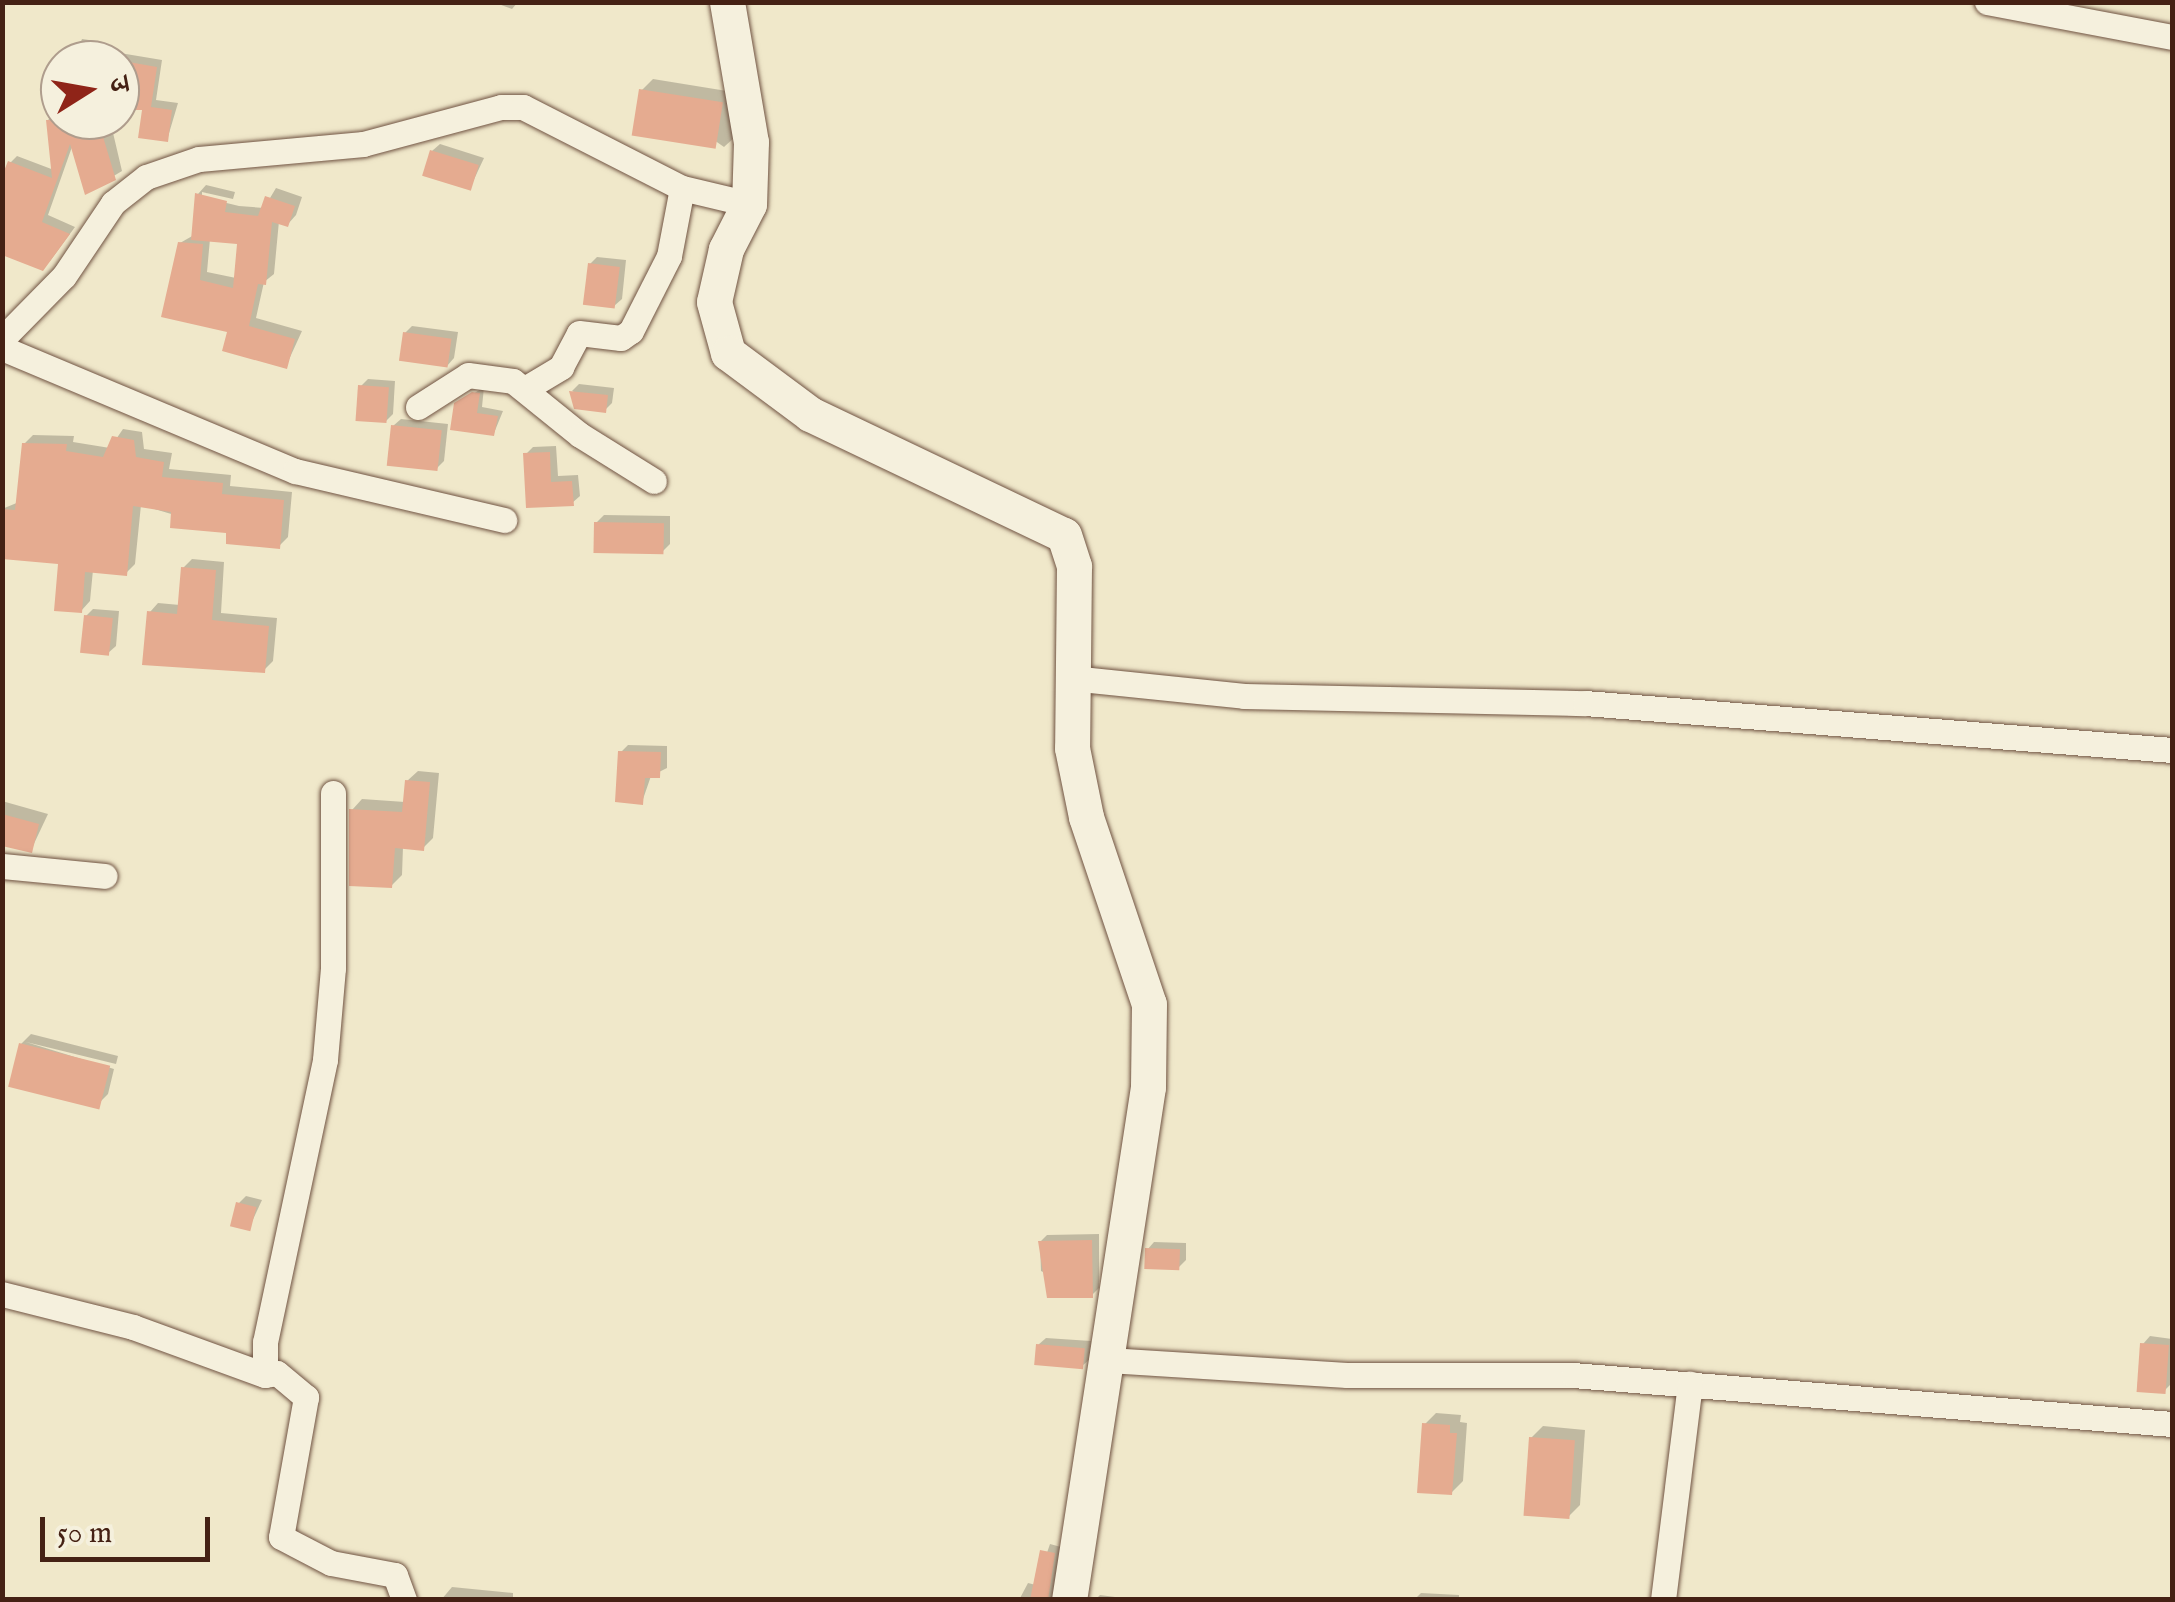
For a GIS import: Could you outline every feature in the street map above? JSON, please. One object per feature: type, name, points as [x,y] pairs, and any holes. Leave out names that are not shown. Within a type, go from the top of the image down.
[{"type":"street","points":[[727,2],[751,111],[749,204],[726,249],[714,302],[728,353],[810,414],[1064,535],[1074,566],[1072,748],[1086,817],[1148,1004],[1148,1088],[1068,1600]]},
{"type":"street","points":[[1987,2],[2172,37]]},
{"type":"street","points":[[2,339],[64,276],[114,203],[146,177],[199,159],[363,144],[500,107],[523,107],[682,188],[749,204]]},
{"type":"street","points":[[528,387],[561,367],[579,334],[621,338],[631,332],[669,256],[682,188]]},
{"type":"street","points":[[2,348],[295,471],[504,520]]},
{"type":"street","points":[[418,406],[468,375],[528,387],[580,435],[654,482]]},
{"type":"street","points":[[1071,678],[1244,696],[1586,703],[2172,750]]},
{"type":"street","points":[[265,1375],[265,1342],[325,1060],[333,968],[333,793]]},
{"type":"street","points":[[2,866],[105,876]]},
{"type":"street","points":[[2,1294],[133,1327],[167,1344],[265,1375],[277,1372],[306,1397],[281,1538],[331,1564],[396,1574],[404,1600]]},
{"type":"street","points":[[1108,1360],[1346,1375],[1573,1375],[2172,1424]]},
{"type":"street","points":[[1663,1600],[1690,1384]]},
{"type":"building","points":[[140,64],[157,67],[151,107],[172,110],[168,142],[140,138]]},
{"type":"building","points":[[639,89],[723,102],[716,149],[632,135]]},
{"type":"building","points":[[48,140],[104,140],[116,180],[85,195],[70,144],[42,222],[70,234],[43,271],[2,255],[2,176],[8,161],[52,178]]},
{"type":"building","points":[[430,150],[479,165],[471,191],[422,176]]},
{"type":"building","points":[[195,193],[227,201],[225,212],[258,216],[265,196],[295,206],[288,227],[272,222],[266,285],[258,284],[249,326],[295,339],[287,369],[222,351],[227,332],[161,317],[178,242],[203,244],[200,280],[233,288],[237,244],[191,240]]},
{"type":"building","points":[[588,263],[620,267],[615,309],[583,305]]},
{"type":"building","points":[[403,332],[452,339],[447,368],[399,361]]},
{"type":"building","points":[[358,385],[389,387],[386,423],[355,421]]},
{"type":"building","points":[[569,391],[608,395],[606,413],[574,409]]},
{"type":"building","points":[[472,392],[480,393],[477,413],[498,416],[494,436],[450,430],[454,403]]},
{"type":"building","points":[[391,425],[442,430],[437,471],[387,466]]},
{"type":"building","points":[[112,436],[134,440],[136,457],[164,462],[162,477],[223,483],[222,494],[284,500],[280,549],[226,544],[226,533],[170,528],[171,512],[133,506],[127,576],[85,572],[82,613],[54,611],[58,564],[2,559],[2,509],[15,510],[22,443],[67,444],[66,451],[103,457]]},
{"type":"building","points":[[550,452],[551,482],[572,481],[574,506],[526,508],[523,453]]},
{"type":"building","points":[[594,522],[664,523],[663,554],[593,553]]},
{"type":"building","points":[[181,567],[216,570],[212,620],[269,626],[265,673],[142,665],[147,611],[177,614]]},
{"type":"building","points":[[84,615],[113,618],[109,656],[80,653]]},
{"type":"building","points":[[618,751],[661,752],[660,778],[645,778],[643,805],[615,802]]},
{"type":"building","points":[[405,780],[430,782],[424,851],[395,848],[392,888],[349,886],[349,809],[402,812]]},
{"type":"building","points":[[2,814],[39,824],[32,853],[2,846]]},
{"type":"building","points":[[19,1043],[110,1066],[99,1109],[8,1087]]},
{"type":"building","points":[[236,1202],[256,1207],[250,1231],[230,1226]]},
{"type":"building","points":[[1092,1240],[1093,1298],[1047,1298],[1038,1241]]},
{"type":"building","points":[[1145,1248],[1180,1249],[1179,1270],[1144,1269]]},
{"type":"building","points":[[2140,1343],[2169,1345],[2166,1394],[2137,1392]]},
{"type":"building","points":[[1036,1344],[1085,1348],[1083,1369],[1034,1365]]},
{"type":"building","points":[[1422,1423],[1450,1425],[1450,1433],[1457,1433],[1452,1495],[1417,1493]]},
{"type":"building","points":[[1529,1437],[1575,1440],[1569,1519],[1523,1516]]},
{"type":"building","points":[[1040,1550],[1055,1553],[1048,1600],[1030,1600]]}]
